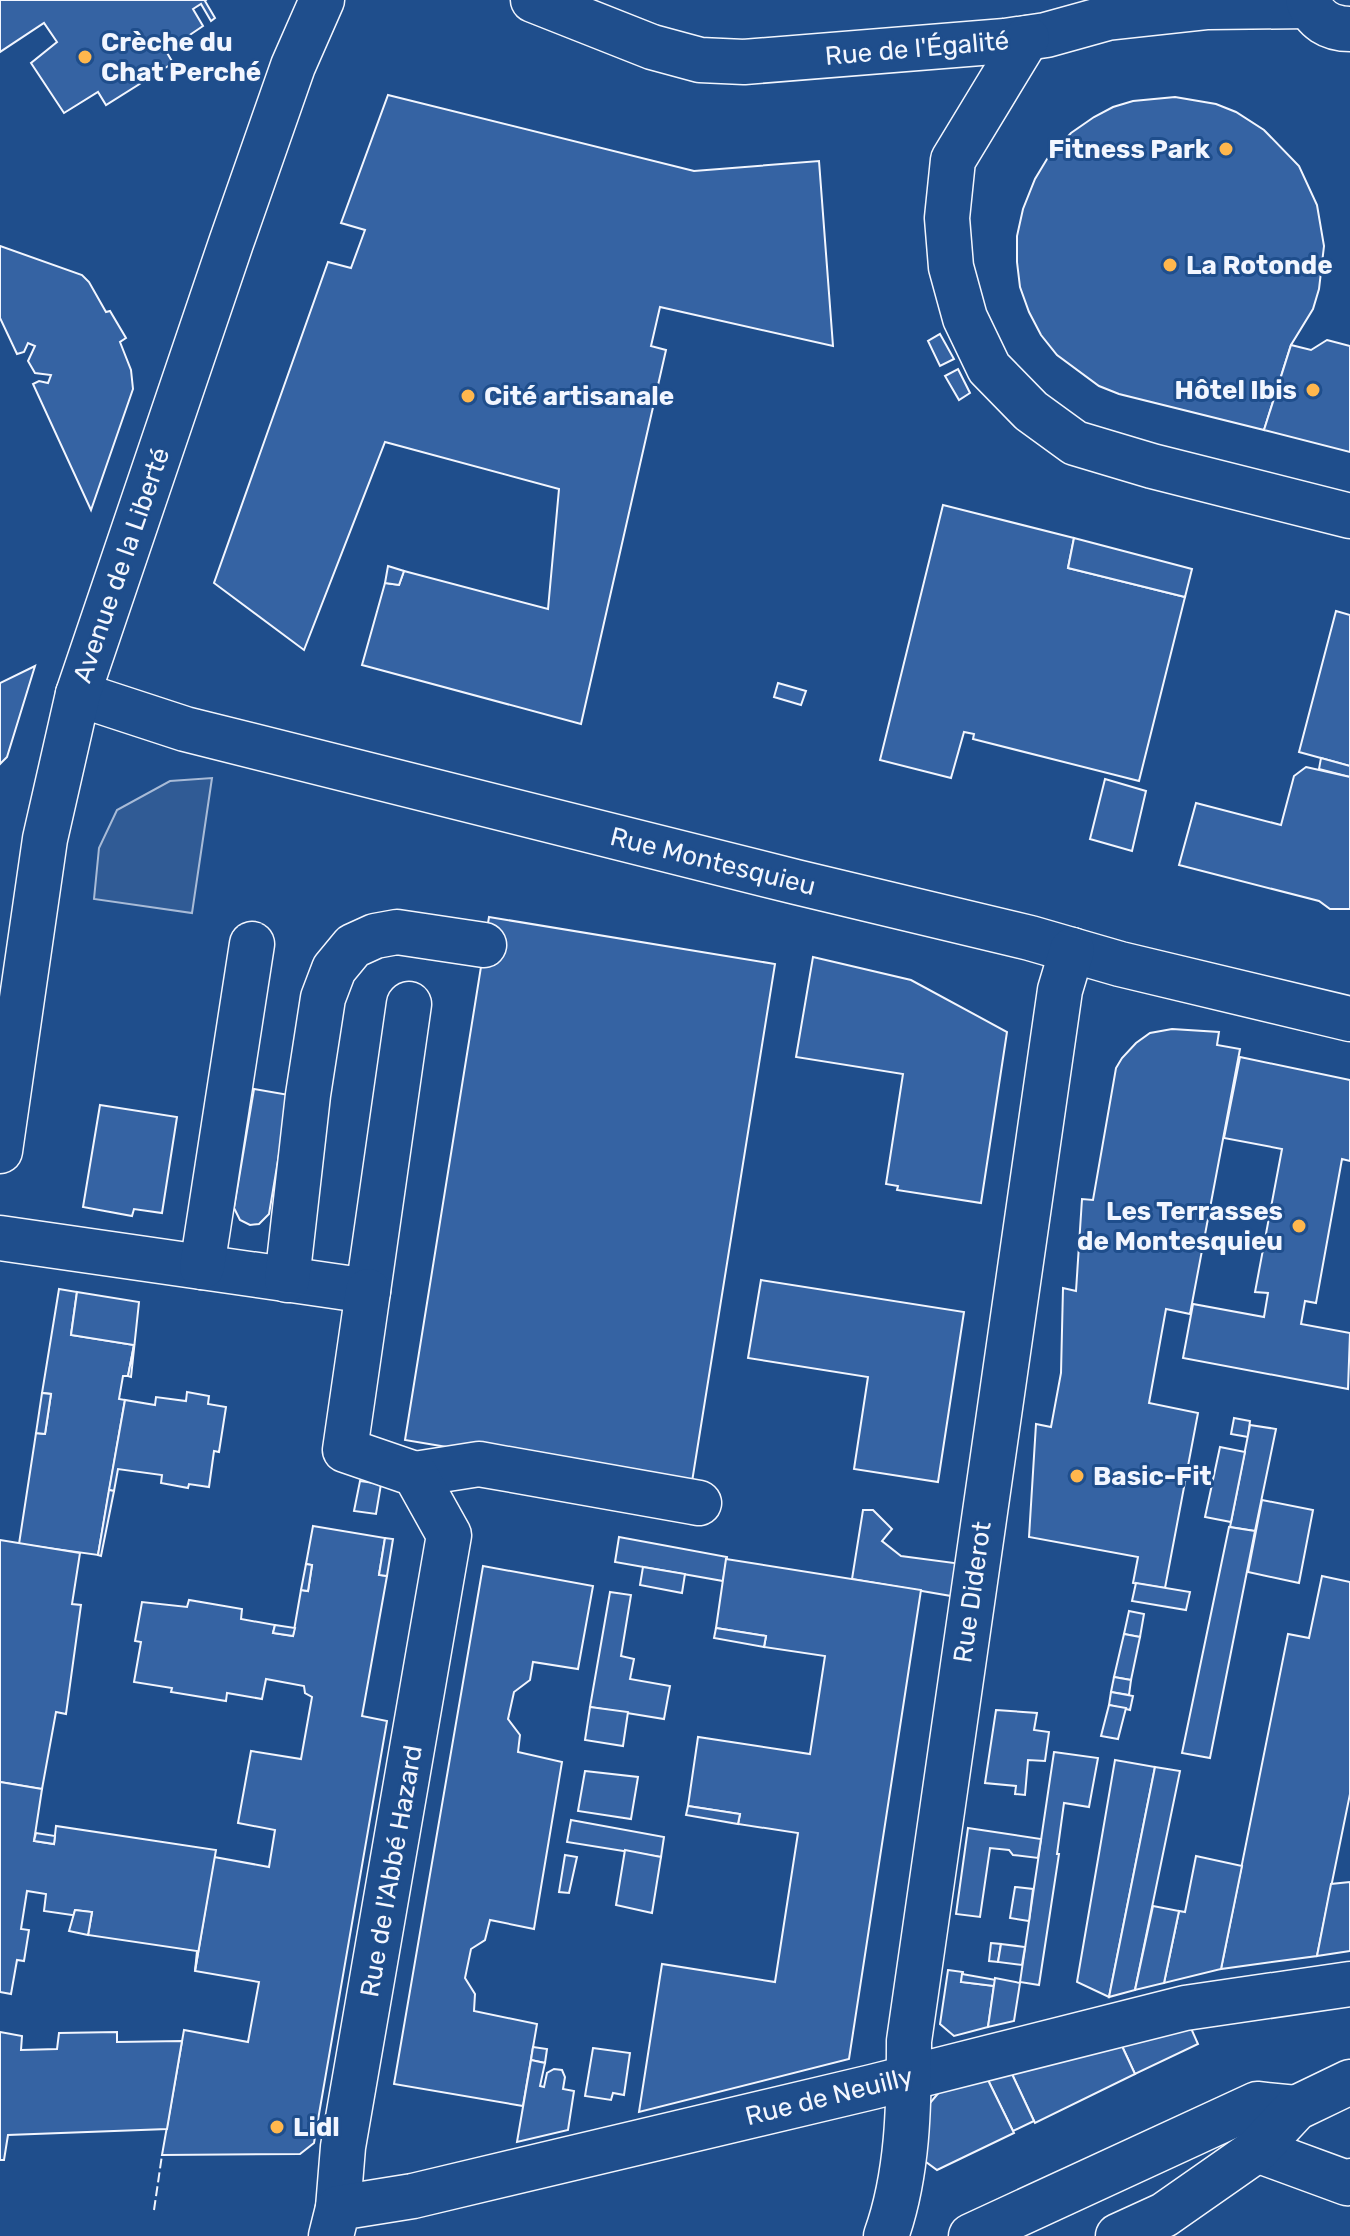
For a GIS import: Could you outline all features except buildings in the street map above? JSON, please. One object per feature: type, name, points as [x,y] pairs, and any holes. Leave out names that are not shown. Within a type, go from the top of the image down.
[{"type":"street","name":"Avenue de la Liberté","points":[[0,1151],[16,927],[45,839],[78,694],[272,125],[293,66],[322,0]]},
{"type":"street","name":"Rue de l'Égalité","points":[[533,0],[652,47],[700,60],[744,62],[1027,38],[1068,14],[1107,18],[1208,7],[1309,3]]},
{"type":"street","points":[[1309,3],[1322,22],[1338,29],[1350,29]]},
{"type":"street","points":[[1027,38],[953,160],[947,218],[951,267],[965,318],[989,368],[1031,411],[1075,443],[1152,466],[1350,516]]},
{"type":"street","name":"Rue Montesquieu","points":[[78,694],[185,729],[1350,1019]]},
{"type":"street","points":[[287,1280],[308,1095],[323,998],[334,969],[353,946],[375,936],[397,932],[484,945]]},
{"type":"street","points":[[202,1267],[252,944]]},
{"type":"street","name":"Rue Diderot","points":[[886,2236],[895,2209],[909,2103],[909,2041],[1005,1361],[1060,990],[1072,950]]},
{"type":"street","points":[[409,1004],[345,1450],[415,1474],[479,1464],[699,1503]]},
{"type":"street","points":[[0,1238],[368,1291]]},
{"type":"street","name":"Rue de l'Abbé Hazard","points":[[334,2222],[343,2147],[449,1535],[415,1474]]},
{"type":"street","name":"Rue de Neuilly","points":[[334,2222],[413,2196],[1185,2008],[1350,1984]]},
{"type":"street","points":[[1118,2236],[1164,2215],[1257,2150],[1296,2108],[1350,2082]]},
{"type":"street","points":[[971,2236],[1257,2104],[1296,2108]]},
{"type":"street","points":[[1257,2150],[1347,2183],[1350,2181]]},
{"type":"shaded area","points":[[212,778],[192,913],[94,899],[99,848],[117,810],[170,781]]},
{"type":"fence","points":[[154,2210],[162,2155]]},
{"type":"place","name":"Crèche du Chat Perché","points":[[85,57]]},
{"type":"place","name":"Fitness Park","points":[[1226,149]]},
{"type":"place","name":"La Rotonde","points":[[1170,265]]},
{"type":"place","name":"Hôtel Ibis","points":[[1313,390]]},
{"type":"place","name":"Cité artisanale","points":[[468,396]]},
{"type":"place","name":"Les Terrasses de Montesquieu","points":[[1299,1226]]},
{"type":"place","name":"Basic-Fit","points":[[1077,1476]]},
{"type":"place","name":"Lidl","points":[[277,2127]]}]
